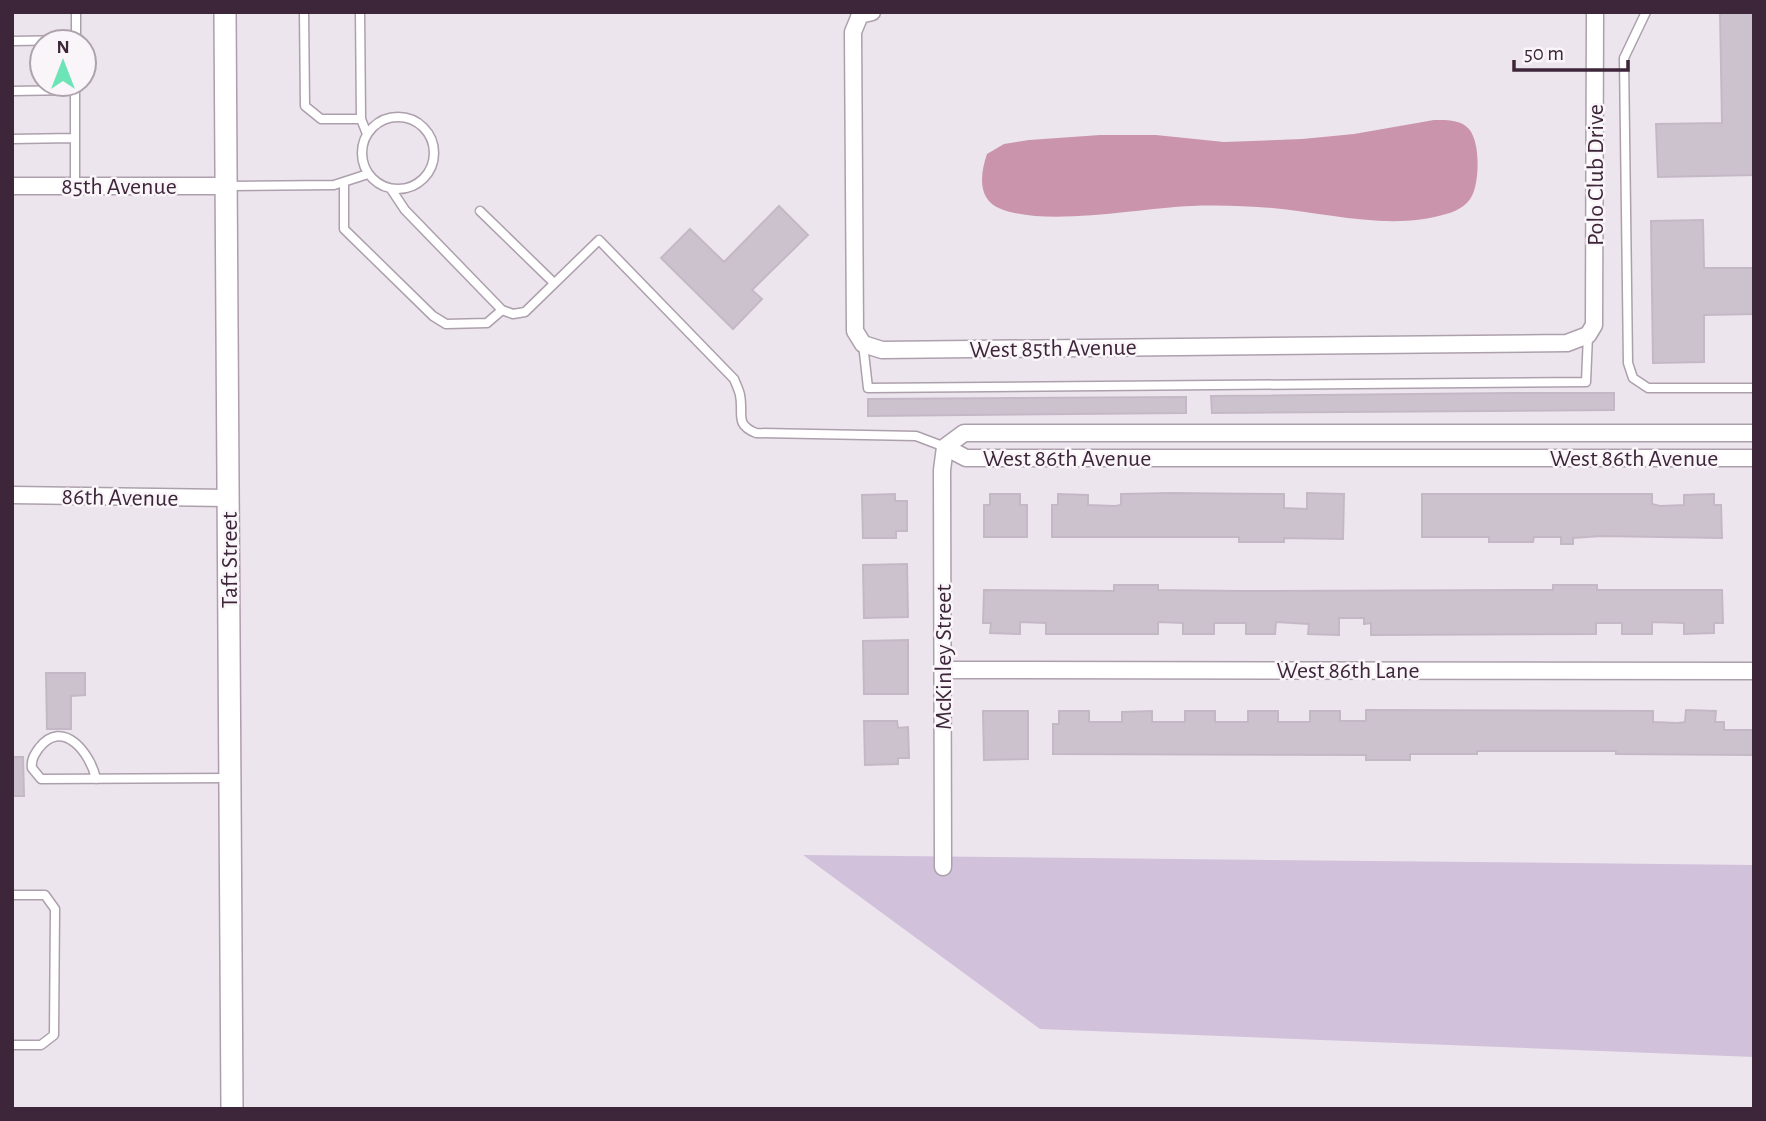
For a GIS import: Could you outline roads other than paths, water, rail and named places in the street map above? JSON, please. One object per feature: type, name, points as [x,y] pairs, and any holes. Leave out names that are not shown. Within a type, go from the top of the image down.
[{"type":"main road","name":"Taft Street","points":[[225,12],[232,1109]]},
{"type":"street","points":[[863,344],[855,331],[853,32],[860,15],[872,12]]},
{"type":"street","name":"Polo Club Drive","points":[[1588,335],[1594,325],[1595,12]]},
{"type":"street","name":"85th Avenue","points":[[12,186],[226,187]]},
{"type":"street","name":"West 85th Avenue","points":[[863,344],[883,350],[1553,344],[1567,343],[1588,335]]},
{"type":"street","name":"West 86th Avenue","points":[[1754,433],[964,433],[945,447],[966,458],[1754,458]]},
{"type":"street","name":"McKinley Street","points":[[943,867],[945,447]]},
{"type":"street","name":"86th Avenue","points":[[12,495],[228,498]]},
{"type":"street","name":"West 86th Lane","points":[[943,670],[1754,671]]},
{"type":"lane","points":[[304,12],[305,106],[321,119],[361,119]]},
{"type":"lane","points":[[360,12],[361,119],[367,134]]},
{"type":"lane","points":[[1646,12],[1624,58],[1628,363],[1633,378],[1648,388],[1754,388]]},
{"type":"lane","points":[[75,98],[75,186]]},
{"type":"lane","points":[[397,117],[420,124],[433,144],[431,168],[424,178],[414,185],[403,189],[382,186],[368,174],[362,154],[367,134],[375,125],[386,119],[397,117]]},
{"type":"lane","points":[[12,139],[75,138]]},
{"type":"lane","points":[[226,187],[334,185],[368,174]]},
{"type":"lane","points":[[344,182],[344,229],[433,316],[446,324],[487,323],[502,310]]},
{"type":"lane","points":[[391,188],[405,210],[502,310],[513,314],[525,312],[599,240],[734,379],[740,396],[740,419],[746,429],[756,433],[916,436],[945,447]]},
{"type":"lane","points":[[480,211],[555,283]]},
{"type":"lane","points":[[863,344],[868,388],[1586,382],[1588,335]]},
{"type":"lane","points":[[96,779],[91,761],[69,738],[48,740],[32,759],[32,768],[41,779],[96,779],[230,778]]},
{"type":"lane","points":[[12,895],[46,895],[55,908],[54,1035],[41,1045],[12,1045]]}]
